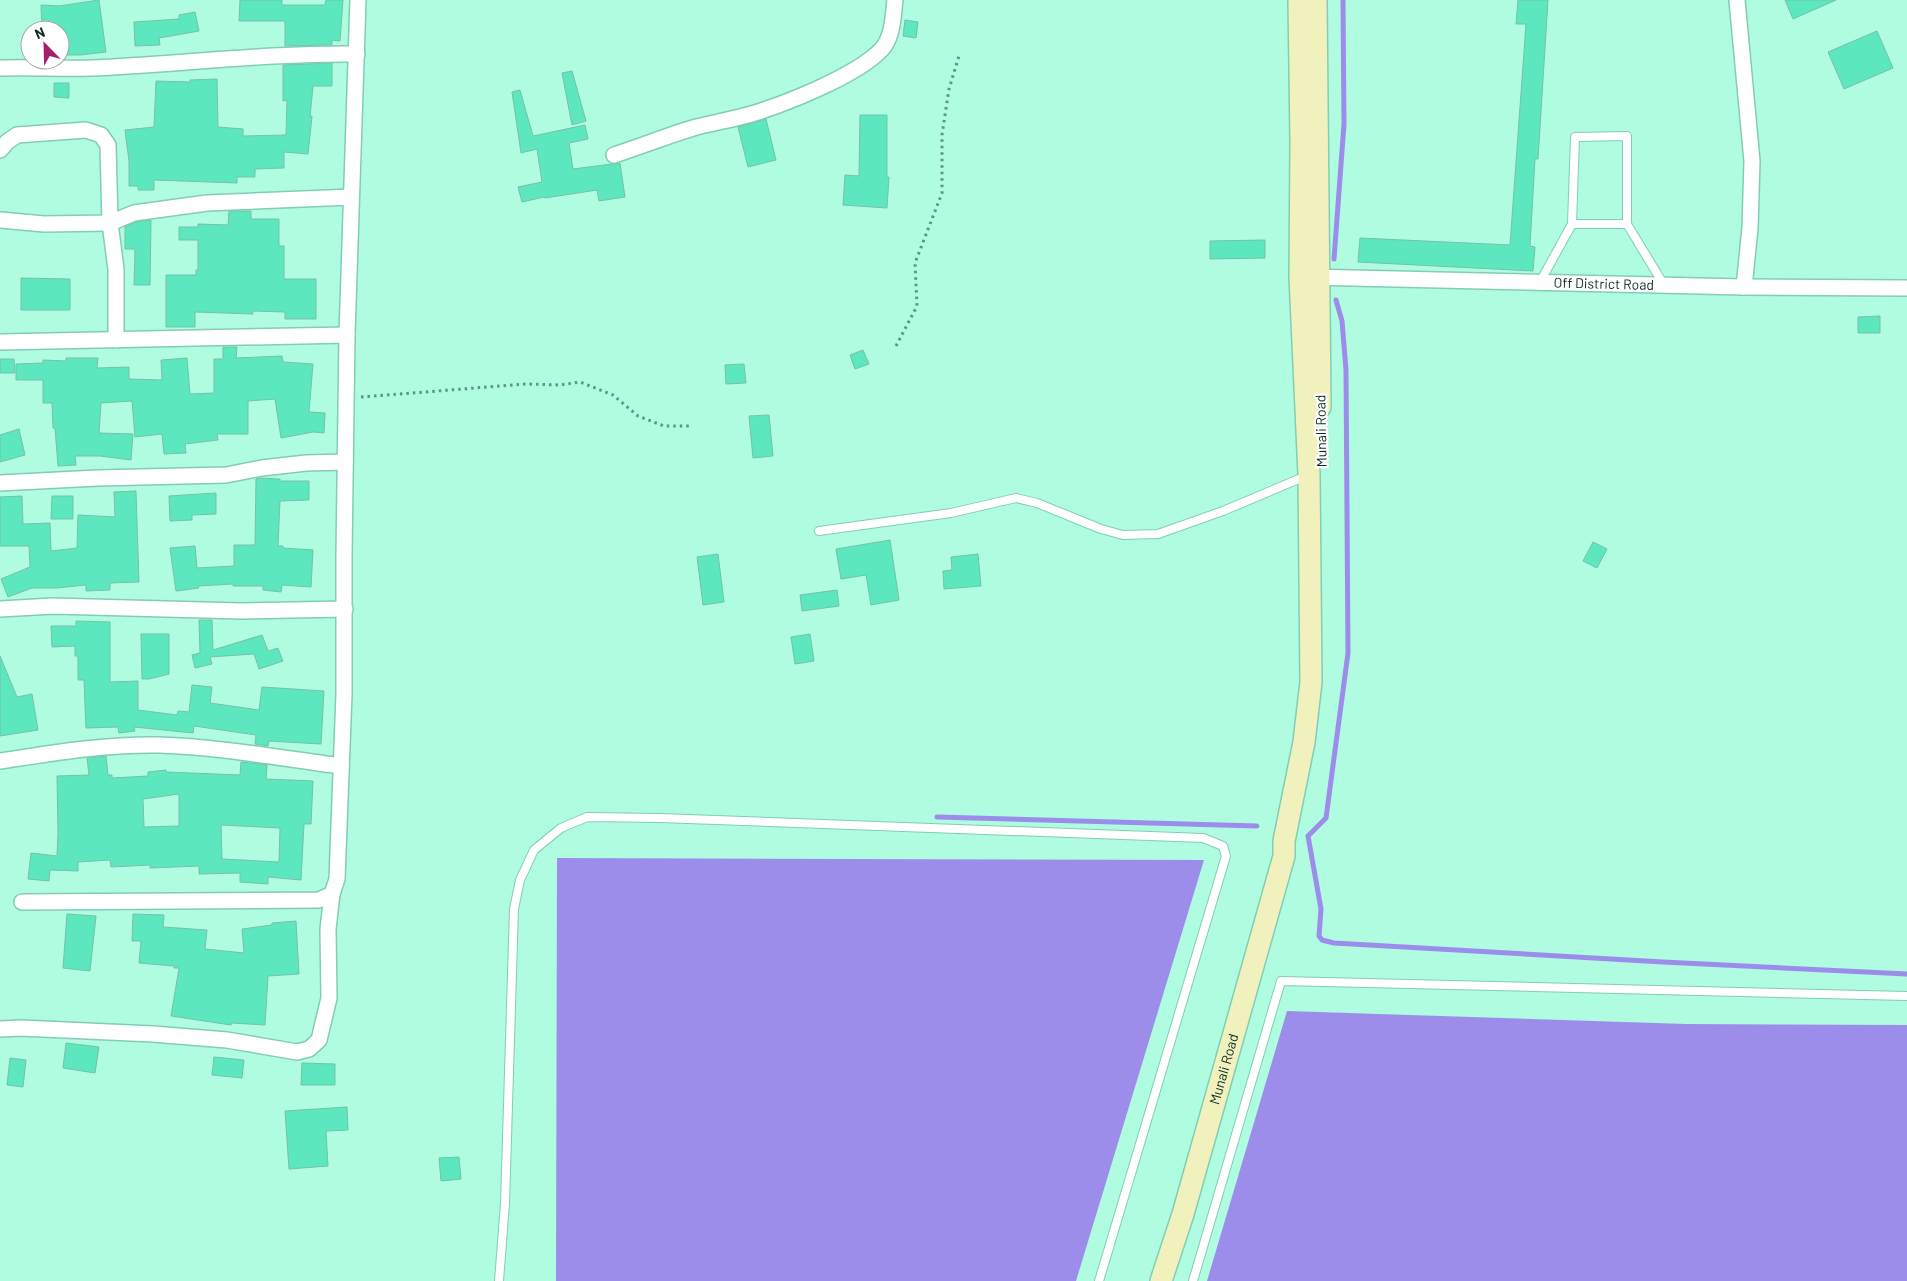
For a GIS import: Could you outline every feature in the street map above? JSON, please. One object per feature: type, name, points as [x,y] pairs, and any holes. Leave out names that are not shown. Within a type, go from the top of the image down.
[{"type":"main road","name":"Munali Road","points":[[1284,856],[1296,842],[1315,744],[1323,683],[1299,0]]},
{"type":"main road","name":"Munali Road","points":[[1161,1281],[1183,1214],[1284,856],[1284,841],[1304,742],[1311,682],[1309,277],[1316,0]]},
{"type":"street","points":[[0,1029],[21,1028],[153,1034],[226,1040],[297,1052],[309,1049],[319,1040],[329,998],[328,929],[332,894],[337,879],[344,694],[347,335],[358,0]]},
{"type":"street","points":[[614,155],[691,128],[747,116],[776,106],[838,78],[874,56],[886,43],[895,0]]},
{"type":"street","points":[[1737,0],[1752,162],[1750,228],[1744,287]]},
{"type":"street","points":[[0,68],[90,68],[234,57],[319,53],[357,54]]},
{"type":"street","points":[[0,150],[7,142],[17,136],[86,130],[100,135],[108,145],[110,223],[116,269],[116,340]]},
{"type":"street","points":[[0,220],[44,224],[110,223],[134,213],[207,203],[351,197]]},
{"type":"street","name":"Off District Road","points":[[1309,277],[1744,287],[1907,288]]},
{"type":"street","points":[[0,342],[347,335]]},
{"type":"street","points":[[0,483],[97,478],[226,475],[262,468],[306,463],[345,462]]},
{"type":"street","points":[[0,609],[53,606],[241,611],[345,609]]},
{"type":"street","points":[[0,761],[80,748],[158,745],[236,750],[341,766]]},
{"type":"street","points":[[22,902],[319,900],[332,894]]},
{"type":"lane","points":[[1540,282],[1572,224],[1575,137],[1626,136],[1627,224],[1664,285]]},
{"type":"lane","points":[[1572,224],[1627,224]]},
{"type":"lane","points":[[818,531],[951,513],[1016,498],[1037,503],[1123,535],[1158,534],[1223,511],[1309,475]]},
{"type":"lane","points":[[499,1281],[505,1203],[514,909],[520,880],[534,850],[561,828],[587,817],[596,817],[1203,838],[1223,846],[1226,856],[1099,1281]]},
{"type":"lane","points":[[1193,1281],[1281,981],[1907,996]]},
{"type":"path","points":[[896,346],[917,306],[915,263],[942,193],[942,135],[949,90],[959,56]]},
{"type":"path","points":[[346,399],[526,384],[560,385],[580,382],[613,395],[638,416],[664,426],[690,426]]},
{"type":"shaded area","points":[[557,858],[1204,860],[1076,1281],[556,1281]]},
{"type":"shaded area","points":[[1287,1011],[1686,1024],[1907,1025],[1907,1281],[1207,1281]]},
{"type":"building","points":[[99,0],[106,52],[70,55],[70,20],[42,20],[41,5],[59,6]]},
{"type":"building","points":[[240,0],[282,0],[282,5],[325,5],[326,0],[343,0],[340,41],[332,40],[332,45],[285,46],[285,21],[239,21]]},
{"type":"building","points":[[1518,0],[1548,0],[1538,159],[1535,159],[1530,246],[1535,247],[1533,271],[1358,262],[1360,238],[1510,245],[1526,24],[1516,24]]},
{"type":"building","points":[[1785,0],[1836,0],[1793,19]]},
{"type":"building","points":[[195,12],[199,31],[159,38],[160,45],[135,46],[134,22],[179,19],[179,15]]},
{"type":"building","points":[[905,20],[918,22],[916,38],[903,36]]},
{"type":"building","points":[[1877,31],[1893,68],[1844,89],[1828,52]]},
{"type":"building","points":[[332,63],[332,86],[313,86],[308,154],[284,152],[284,168],[255,169],[255,177],[237,177],[237,183],[154,180],[154,190],[138,190],[138,186],[129,186],[129,161],[125,130],[154,127],[156,81],[190,82],[190,80],[217,79],[218,127],[243,129],[243,136],[286,135],[287,100],[283,101],[283,65]]},
{"type":"building","points":[[572,71],[586,121],[572,125],[562,73]]},
{"type":"building","points":[[54,83],[69,83],[69,98],[54,97]]},
{"type":"building","points":[[520,90],[533,136],[585,125],[588,139],[569,143],[573,169],[620,163],[625,197],[599,201],[597,190],[522,202],[518,187],[542,182],[537,149],[521,153],[512,92]]},
{"type":"building","points":[[860,115],[887,115],[887,177],[889,177],[887,208],[843,205],[845,175],[859,176]]},
{"type":"building","points":[[766,119],[776,160],[748,167],[738,127]]},
{"type":"building","points":[[229,211],[251,211],[251,219],[279,219],[279,246],[284,246],[284,279],[316,279],[316,319],[285,319],[285,312],[253,311],[253,314],[195,312],[195,327],[166,327],[166,275],[196,275],[196,270],[198,270],[198,240],[179,240],[179,227],[198,227],[198,224],[228,225]]},
{"type":"building","points":[[151,220],[150,285],[134,285],[135,249],[125,249],[125,227],[136,222]]},
{"type":"building","points":[[1265,240],[1265,258],[1210,259],[1210,241]]},
{"type":"building","points":[[21,278],[70,279],[70,310],[21,310]]},
{"type":"building","points":[[1880,316],[1880,333],[1858,333],[1858,317]]},
{"type":"building","points":[[223,347],[237,347],[236,358],[282,356],[283,362],[313,364],[309,412],[325,413],[324,433],[313,432],[281,438],[275,399],[248,401],[248,434],[217,434],[218,440],[185,444],[186,453],[164,454],[162,434],[135,437],[132,401],[101,403],[99,433],[133,434],[131,460],[100,456],[75,456],[76,465],[58,466],[52,403],[43,403],[43,380],[16,380],[16,364],[43,363],[43,360],[66,361],[66,358],[98,358],[97,368],[129,367],[129,379],[162,380],[161,360],[187,358],[190,394],[214,393],[214,359],[223,359]]},
{"type":"building","points":[[863,350],[869,364],[855,369],[850,355]]},
{"type":"building","points":[[0,359],[14,359],[15,373],[0,373]]},
{"type":"building","points":[[744,364],[746,383],[726,384],[725,365]]},
{"type":"building","points":[[769,415],[773,456],[753,458],[749,416]]},
{"type":"building","points":[[19,429],[25,455],[0,462],[0,435]]},
{"type":"building","points":[[256,479],[280,479],[280,481],[309,481],[309,500],[280,501],[278,546],[313,550],[311,587],[282,585],[281,592],[263,590],[263,586],[233,586],[233,584],[198,586],[199,588],[176,591],[170,548],[195,546],[197,568],[234,566],[234,545],[255,545]]},
{"type":"building","points":[[136,491],[139,582],[110,583],[110,590],[86,591],[86,585],[32,588],[8,597],[1,579],[30,567],[29,546],[0,546],[0,497],[22,496],[23,524],[50,523],[51,551],[77,548],[78,515],[115,517],[114,492]]},
{"type":"building","points":[[216,493],[216,514],[192,515],[192,520],[170,521],[169,496]]},
{"type":"building","points":[[52,496],[73,496],[73,519],[51,519]]},
{"type":"building","points":[[890,540],[899,600],[871,605],[866,575],[841,579],[836,549]]},
{"type":"building","points":[[1593,542],[1607,549],[1597,568],[1583,561]]},
{"type":"building","points":[[718,554],[724,602],[703,605],[697,557]]},
{"type":"building","points":[[978,554],[981,586],[944,589],[943,571],[952,570],[951,557]]},
{"type":"building","points":[[837,590],[839,606],[802,611],[800,595]]},
{"type":"building","points":[[199,620],[212,620],[213,650],[262,635],[268,651],[278,648],[283,661],[259,669],[254,654],[210,657],[212,664],[195,668],[192,655],[200,653]]},
{"type":"building","points":[[76,621],[110,622],[110,682],[138,681],[138,710],[177,715],[178,711],[189,712],[192,685],[212,687],[210,703],[259,710],[262,687],[324,691],[321,744],[269,741],[268,746],[255,744],[256,735],[194,726],[193,733],[134,727],[135,731],[119,733],[118,727],[86,728],[84,680],[78,680],[78,656],[75,656],[75,646],[52,647],[51,626],[76,626]]},
{"type":"building","points":[[141,634],[169,634],[169,674],[142,679]]},
{"type":"building","points":[[810,634],[814,661],[795,664],[791,637]]},
{"type":"building","points":[[0,656],[17,697],[32,694],[38,730],[0,736]]},
{"type":"building","points":[[106,756],[108,775],[112,775],[112,778],[148,776],[148,772],[166,770],[166,772],[240,775],[241,762],[267,765],[266,779],[313,781],[311,824],[304,824],[301,880],[268,877],[268,884],[240,882],[240,873],[199,874],[199,866],[150,868],[150,865],[111,867],[110,860],[78,862],[78,871],[50,870],[49,881],[28,879],[31,853],[57,856],[57,776],[89,775],[87,758]],"holes":[[[179,794],[179,826],[144,827],[143,799]],[[221,825],[280,828],[279,862],[222,859]]]},
{"type":"building","points":[[67,914],[96,916],[90,971],[63,968]]},
{"type":"building","points":[[133,914],[164,915],[163,927],[207,930],[205,949],[244,953],[242,929],[272,925],[272,923],[296,921],[299,974],[268,976],[265,1025],[232,1023],[231,1025],[171,1016],[179,968],[139,963],[141,941],[132,941]]},
{"type":"building","points":[[66,1043],[99,1047],[95,1073],[63,1068]]},
{"type":"building","points":[[214,1057],[244,1060],[242,1078],[212,1075]]},
{"type":"building","points":[[10,1058],[26,1060],[23,1087],[7,1085]]},
{"type":"building","points":[[302,1063],[335,1064],[335,1085],[301,1085]]},
{"type":"building","points":[[347,1107],[348,1130],[326,1131],[328,1166],[289,1169],[285,1111]]},
{"type":"building","points":[[459,1157],[461,1179],[441,1181],[439,1158]]},
{"type":"waterway","points":[[1334,259],[1344,124],[1343,0]]},
{"type":"waterway","points":[[1336,300],[1342,321],[1346,370],[1348,653],[1326,818],[1308,836],[1321,909],[1319,936],[1322,940],[1334,943],[1907,974]]},
{"type":"waterway","points":[[937,817],[1257,826]]}]
